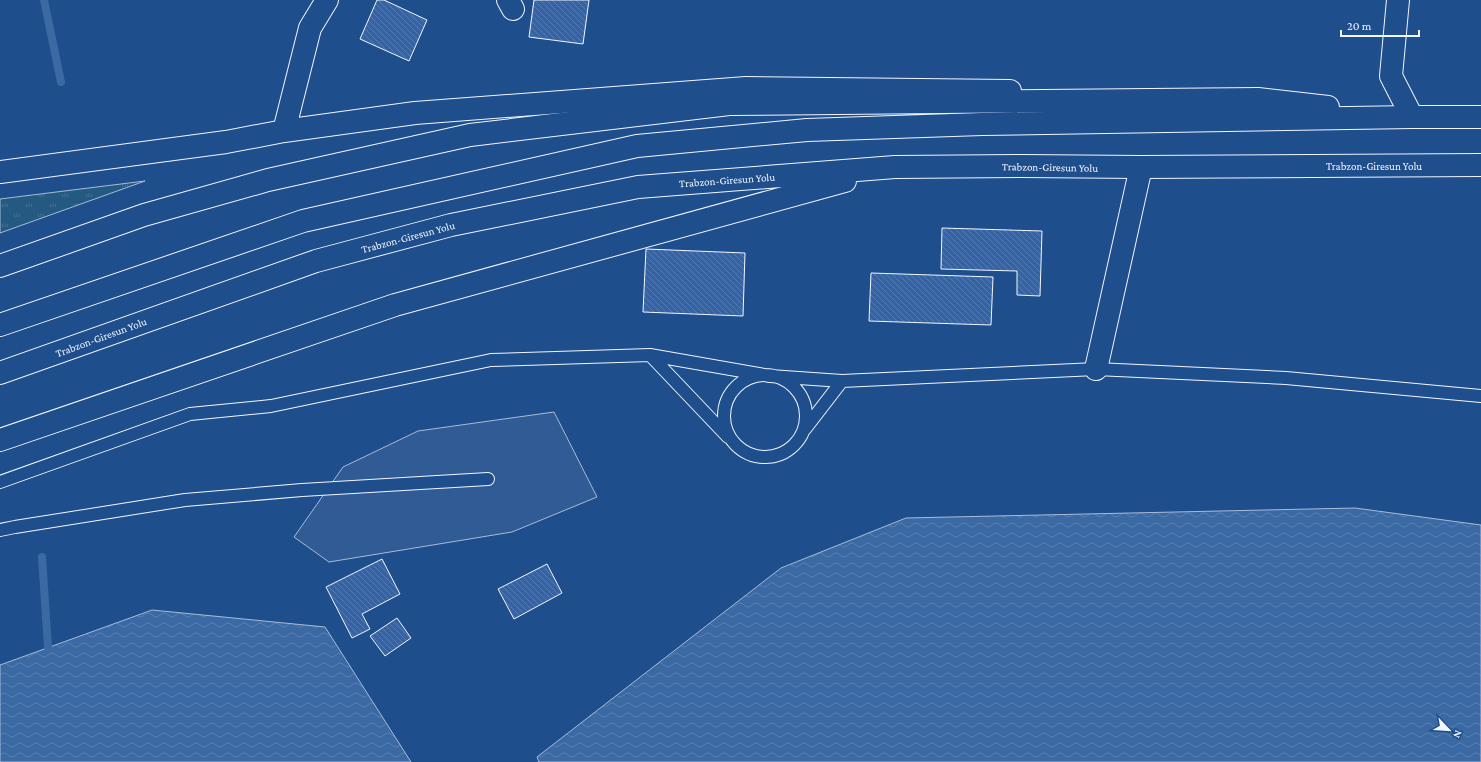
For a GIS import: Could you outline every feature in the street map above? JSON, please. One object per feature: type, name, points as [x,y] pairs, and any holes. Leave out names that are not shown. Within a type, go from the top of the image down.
[{"type":"main road","points":[[284,131],[310,28],[327,0]]},
{"type":"main road","points":[[1398,0],[1391,76],[1412,117]]},
{"type":"main road","points":[[0,172],[226,142],[284,131],[415,113],[746,88],[1096,92],[1153,100]]},
{"type":"main road","points":[[0,266],[144,215],[261,182],[470,135],[729,104],[1258,99],[1412,117]]},
{"type":"main road","points":[[0,325],[303,221],[637,146],[807,130],[990,124],[1481,117]]},
{"type":"main road","name":"Trabzon-Giresun Yolu","points":[[0,373],[316,261],[451,225],[638,187],[896,167],[1021,166],[1141,168],[1481,165]]},
{"type":"main road","points":[[0,440],[395,305],[896,167]]},
{"type":"main road","points":[[1096,369],[1141,168]]},
{"type":"lane","points":[[650,355],[734,443],[745,452],[758,456],[772,456],[785,452],[796,444],[803,432],[842,381]]},
{"type":"lane","points":[[0,482],[190,414],[271,406],[491,360],[650,355],[781,378],[790,383],[798,391],[803,400],[806,411],[806,422],[803,432]]},
{"type":"lane","points":[[734,443],[725,424],[727,402],[739,384],[759,376],[842,381],[1096,369],[1286,378],[1481,396]]},
{"type":"lane","points":[[0,530],[192,500],[302,490],[488,479]]},
{"type":"lane","points":[[0,540],[15,527]]},
{"type":"green space","points":[[145,181],[0,233],[0,199]]},
{"type":"shaded area","points":[[554,412],[597,497],[512,532],[329,562],[294,537],[343,467],[418,431]]},
{"type":"water","points":[[1355,508],[1481,525],[1481,762],[539,762],[537,757],[781,568],[906,518]]},
{"type":"water","points":[[152,610],[325,627],[411,762],[0,762],[0,665]]},
{"type":"building","points":[[377,0],[384,0],[427,20],[409,61],[360,39]]},
{"type":"building","points":[[534,0],[589,0],[583,44],[529,37]]},
{"type":"building","points":[[942,228],[1042,231],[1040,296],[1017,295],[1017,271],[941,269]]},
{"type":"building","points":[[646,249],[745,253],[743,316],[643,312]]},
{"type":"building","points":[[871,273],[993,277],[991,325],[869,321]]},
{"type":"building","points":[[382,559],[400,594],[362,614],[370,629],[352,638],[326,587]]},
{"type":"building","points":[[547,564],[562,593],[514,619],[498,589]]},
{"type":"building","points":[[397,618],[411,638],[385,656],[370,636]]},
{"type":"waterway","points":[[44,0],[61,82]]},
{"type":"waterway","points":[[42,557],[48,647]]}]
